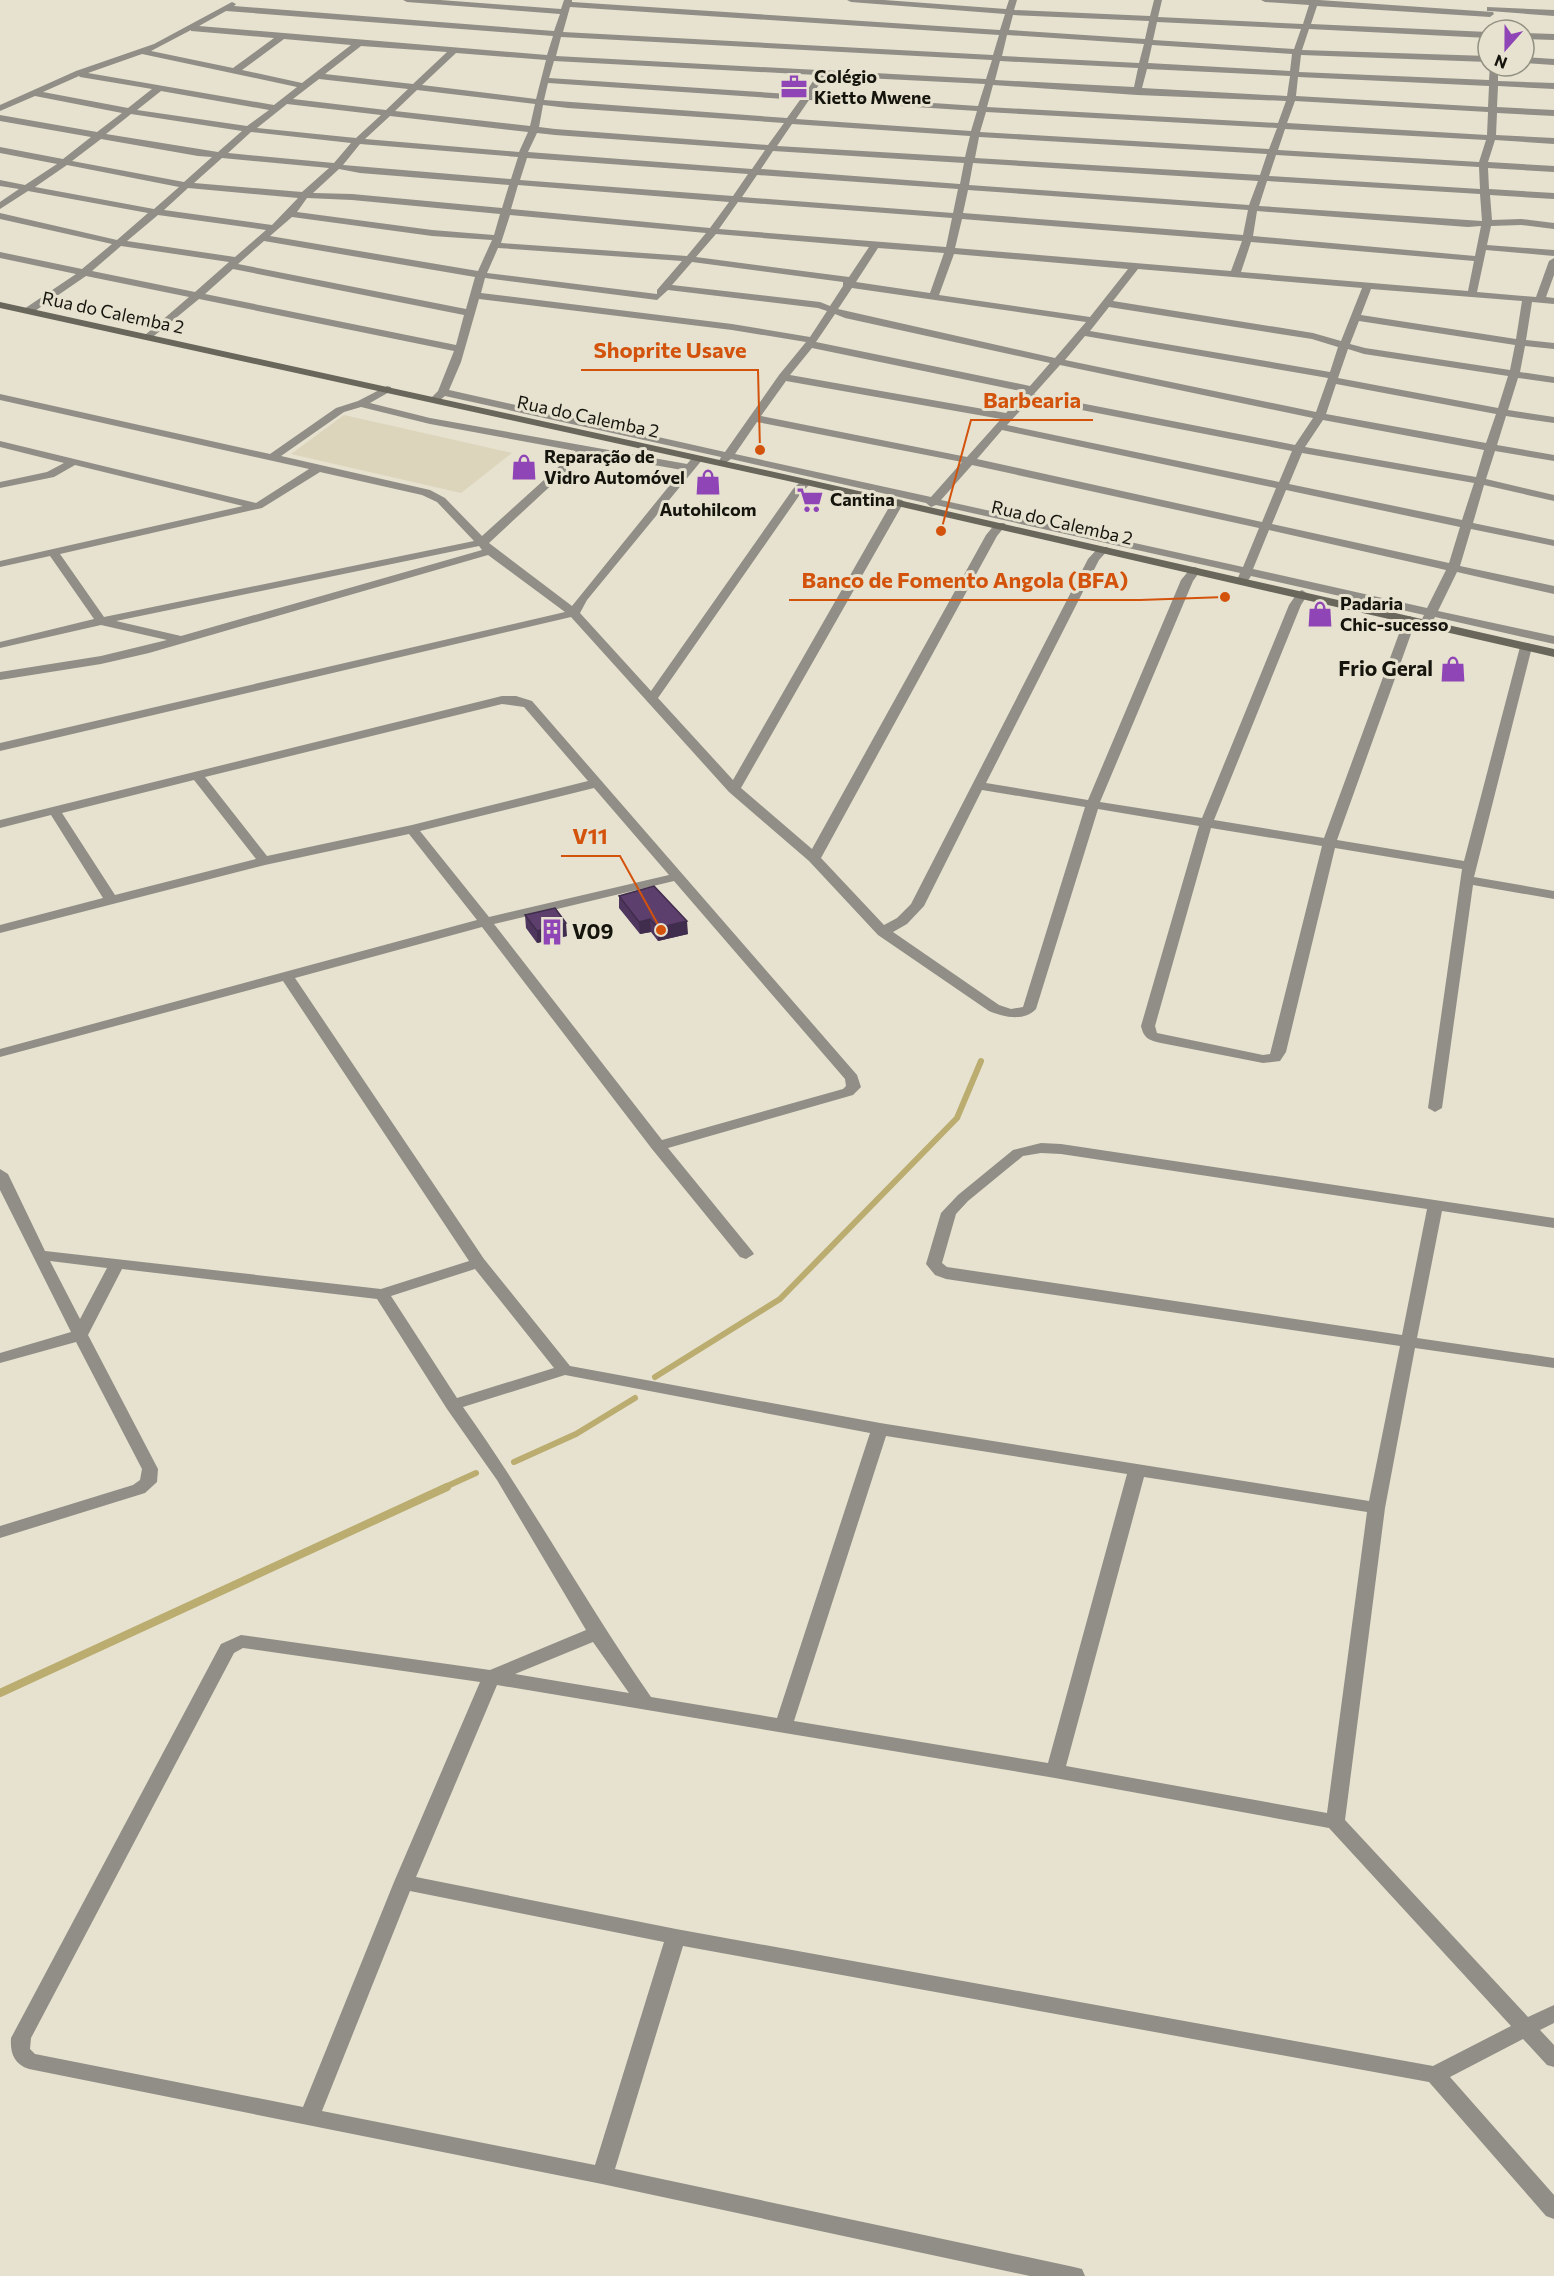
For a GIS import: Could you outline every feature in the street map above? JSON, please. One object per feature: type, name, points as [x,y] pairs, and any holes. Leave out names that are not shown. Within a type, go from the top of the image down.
[{"type":"main road","name":"Rua do Calemba 2","points":[[0,305],[698,458],[725,459],[806,482],[898,502],[931,505],[1000,525],[1102,549],[1195,570],[1244,576],[1302,594],[1410,620],[1428,618],[1554,653]]},
{"type":"street","points":[[0,108],[79,74],[144,52],[239,0]]},
{"type":"street","points":[[407,0],[566,5],[1297,52],[1476,58]]},
{"type":"street","points":[[851,0],[1010,12],[1476,34]]},
{"type":"street","points":[[933,298],[950,251],[975,134],[1012,0]]},
{"type":"street","points":[[1137,92],[1158,0]]},
{"type":"street","points":[[1265,0],[1490,8],[1554,13]]},
{"type":"street","points":[[1235,274],[1248,237],[1253,208],[1291,100],[1297,52],[1314,2]]},
{"type":"street","points":[[433,399],[443,392],[460,349],[481,275],[507,212],[523,154],[534,129],[544,80],[566,5]]},
{"type":"street","points":[[223,8],[559,34],[1554,86]]},
{"type":"street","points":[[191,28],[550,58],[1137,92],[1554,113]]},
{"type":"street","points":[[1536,36],[1554,37]]},
{"type":"street","points":[[234,72],[281,37]]},
{"type":"street","points":[[28,311],[82,274],[248,130],[359,43]]},
{"type":"street","points":[[149,337],[290,214],[305,195],[337,166],[358,140],[453,51]]},
{"type":"street","points":[[144,52],[304,86]]},
{"type":"street","points":[[1536,61],[1554,62]]},
{"type":"street","points":[[643,316],[713,231],[823,73]]},
{"type":"street","points":[[79,74],[275,108]]},
{"type":"street","points":[[317,76],[540,101],[975,134],[1554,169]]},
{"type":"street","points":[[1472,294],[1487,223],[1483,165],[1491,138],[1494,78]]},
{"type":"street","points":[[544,80],[982,109],[1554,141]]},
{"type":"street","points":[[0,206],[64,164],[159,88]]},
{"type":"street","points":[[34,93],[128,112],[248,130],[358,140],[963,189],[1468,224],[1521,222],[1554,226]]},
{"type":"street","points":[[284,101],[534,129],[770,148],[1554,196]]},
{"type":"street","points":[[0,118],[219,155],[734,200],[1248,237],[1480,259]]},
{"type":"street","points":[[0,150],[64,164],[185,185],[352,197],[713,231],[1554,301]]},
{"type":"street","points":[[0,183],[156,212],[273,228]]},
{"type":"street","points":[[290,214],[496,242],[689,259],[849,282],[933,298],[1092,320]]},
{"type":"street","points":[[0,216],[119,243],[234,263],[470,313]]},
{"type":"street","points":[[262,238],[481,275],[657,297]]},
{"type":"street","points":[[725,459],[833,311],[849,282],[875,245]]},
{"type":"street","points":[[1481,247],[1554,253]]},
{"type":"street","points":[[0,255],[82,274],[198,295],[460,349]]},
{"type":"street","points":[[1428,618],[1453,568],[1513,375],[1533,300],[1554,261]]},
{"type":"street","points":[[931,505],[1083,333],[1136,266]]},
{"type":"street","points":[[1244,576],[1298,448],[1320,416],[1344,345],[1368,285]]},
{"type":"street","points":[[666,286],[820,305],[833,311],[1057,362],[1320,416],[1554,458]]},
{"type":"street","points":[[475,296],[643,316],[811,342],[1031,393],[1298,448],[1480,481],[1554,498]]},
{"type":"street","points":[[1105,303],[1313,336],[1364,351],[1554,380]]},
{"type":"street","points":[[1355,317],[1554,346]]},
{"type":"street","points":[[1083,333],[1554,420]]},
{"type":"street","points":[[783,377],[1009,417]]},
{"type":"street","points":[[273,457],[340,410],[362,403],[387,389]]},
{"type":"street","points":[[443,392],[725,459],[1428,618],[1554,640]]},
{"type":"street","points":[[0,397],[426,492],[441,500],[487,547],[574,613],[734,789],[814,858],[883,932],[1006,1014],[1020,1014],[1029,1009],[1092,806],[1187,580],[1195,570]]},
{"type":"street","points":[[362,403],[373,408],[430,421],[687,468]]},
{"type":"street","points":[[755,418],[971,461],[1554,590]]},
{"type":"street","points":[[1000,427],[1554,543]]},
{"type":"street","points":[[547,442],[562,428]]},
{"type":"street","points":[[0,444],[258,506]]},
{"type":"street","points":[[0,676],[101,660],[182,640],[370,587],[487,547],[584,449]]},
{"type":"street","points":[[0,747],[574,613],[582,599],[687,468],[698,458]]},
{"type":"street","points":[[0,485],[50,475],[62,471],[75,461]]},
{"type":"street","points":[[0,564],[258,506],[318,468]]},
{"type":"street","points":[[651,700],[797,491],[806,482]]},
{"type":"street","points":[[734,789],[898,502]]},
{"type":"street","points":[[814,858],[992,535],[1000,525]]},
{"type":"street","points":[[1,645],[101,621],[350,568],[487,547]]},
{"type":"street","points":[[883,932],[902,921],[917,906],[1094,559],[1102,549]]},
{"type":"street","points":[[54,553],[101,621],[182,640]]},
{"type":"street","points":[[350,568],[370,587]]},
{"type":"street","points":[[1302,594],[1294,605],[1206,824],[1148,1026],[1150,1035],[1161,1039],[1263,1059],[1275,1058],[1279,1052],[1329,844],[1410,620]]},
{"type":"street","points":[[1435,1108],[1468,873],[1526,646]]},
{"type":"street","points":[[0,824],[502,700],[516,700],[528,704],[852,1078],[854,1087],[842,1094],[657,1146]]},
{"type":"street","points":[[197,776],[264,861]]},
{"type":"street","points":[[0,929],[264,861],[412,829],[597,783]]},
{"type":"street","points":[[979,786],[1329,844],[1468,873],[1554,895]]},
{"type":"street","points":[[55,812],[111,900]]},
{"type":"street","points":[[412,829],[487,922],[657,1146],[746,1254]]},
{"type":"street","points":[[0,1053],[487,922],[676,877]]},
{"type":"street","points":[[286,975],[478,1263],[565,1370]]},
{"type":"street","points":[[1554,1223],[1061,1149],[1041,1148],[1018,1153],[963,1198],[949,1213],[934,1264],[941,1271],[952,1275],[1554,1363]]},
{"type":"street","points":[[0,1174],[39,1255],[150,1469],[148,1482],[139,1489],[0,1532]]},
{"type":"street","points":[[1335,1822],[1376,1508],[1434,1206]]},
{"type":"street","points":[[39,1255],[382,1294],[478,1263]]},
{"type":"street","points":[[0,1358],[80,1335],[117,1264]]},
{"type":"street","points":[[382,1294],[453,1405],[486,1449],[597,1633],[645,1704]]},
{"type":"street","points":[[453,1405],[565,1370],[880,1429],[1376,1508]]},
{"type":"street","points":[[783,1727],[880,1429]]},
{"type":"street","points":[[1054,1771],[1137,1470]]},
{"type":"street","points":[[309,2115],[491,1677],[597,1633]]},
{"type":"street","points":[[1074,2276],[602,2175],[29,2061],[20,2051],[21,2038],[227,1650],[240,1641],[491,1677],[1054,1771],[1335,1822],[1554,2059]]},
{"type":"street","points":[[404,1882],[676,1937],[1435,2075],[1554,2013]]},
{"type":"street","points":[[602,2175],[676,1937]]},
{"type":"street","points":[[1435,2075],[1554,2210]]},
{"type":"shaded area","points":[[344,415],[512,453],[461,493],[291,454]]},
{"type":"building","points":[[654,886],[687,921],[658,928],[650,919],[639,922],[619,896]]},
{"type":"building","points":[[555,908],[566,923],[537,931],[525,915]]},
{"type":"waterway","points":[[655,1377],[780,1299],[957,1118],[981,1061]]},
{"type":"waterway","points":[[514,1462],[576,1434],[635,1398]]},
{"type":"waterway","points":[[443,1488],[476,1473]]},
{"type":"waterway","points":[[0,1693],[447,1487]]},
{"type":"place","name":"Colégio Kietto Mwene","points":[[794,87]]},
{"type":"place","name":"Shoprite Usave","points":[[760,450]]},
{"type":"place","name":"Reparação de Vidro Automóvel","points":[[524,467]]},
{"type":"place","name":"Autohilcom","points":[[708,482]]},
{"type":"place","name":"Cantina","points":[[810,500]]},
{"type":"place","name":"Barbearia","points":[[941,531]]},
{"type":"place","name":"Banco de Fomento Angola (BFA)","points":[[1225,597]]},
{"type":"place","name":"Padaria Chic-sucesso","points":[[1320,614]]},
{"type":"place","name":"Frio Geral","points":[[1453,669]]},
{"type":"place","name":"V11","points":[[661,930]]},
{"type":"place","name":"V09","points":[[552,932]]}]
